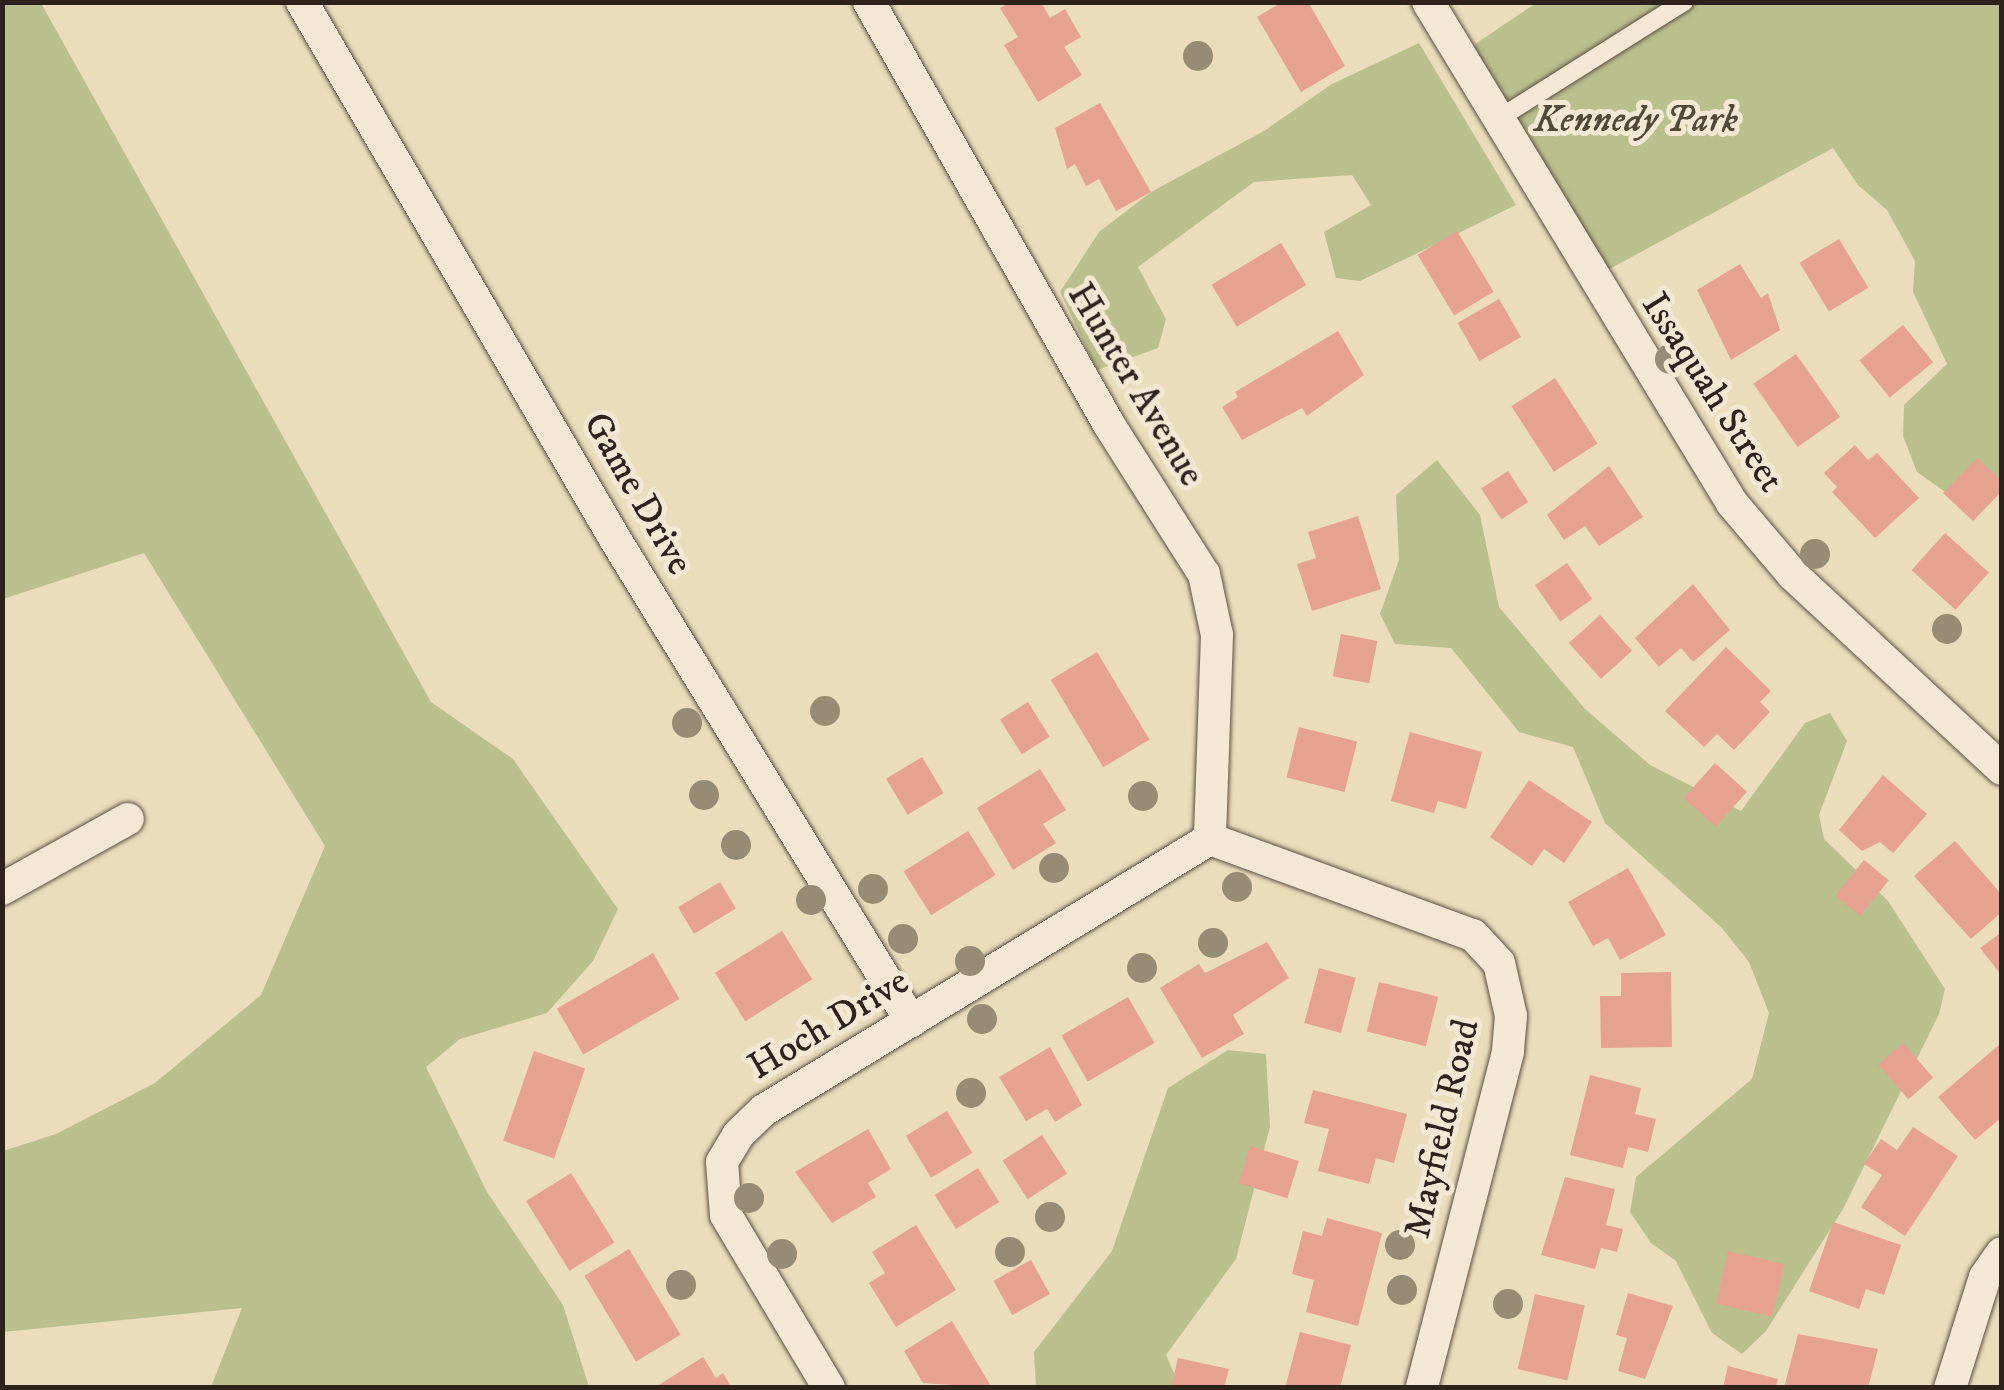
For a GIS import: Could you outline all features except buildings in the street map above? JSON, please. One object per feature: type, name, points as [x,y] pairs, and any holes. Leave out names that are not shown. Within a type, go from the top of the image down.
[{"type":"street","name":"Game Drive","points":[[302,2],[615,539],[911,1021]]},
{"type":"street","name":"Hunter Avenue","points":[[869,2],[1108,423],[1204,574],[1218,635],[1210,839]]},
{"type":"street","name":"Issaquah Street","points":[[1428,2],[1734,506],[1793,575],[2002,770]]},
{"type":"street","points":[[2,889],[128,820]]},
{"type":"street","name":"Hoch Drive","points":[[830,1388],[726,1215],[722,1162],[764,1110],[1210,839]]},
{"type":"street","name":"Mayfield Road","points":[[1210,839],[1473,935],[1499,963],[1511,1016],[1508,1052],[1422,1388]]},
{"type":"street","points":[[1950,1388],[1985,1277],[2002,1253]]},
{"type":"lane","points":[[1498,118],[1684,2]]},
{"type":"green space","points":[[3,3],[41,3],[431,702],[513,759],[618,909],[593,961],[547,1013],[460,1039],[426,1067],[487,1192],[563,1305],[589,1387],[211,1387],[242,1308],[3,1332],[3,1151],[56,1134],[155,1083],[261,995],[325,846],[144,553],[3,599]]},
{"type":"green space","name":"Kennedy Park","points":[[1536,3],[2001,3],[2001,494],[1978,498],[1944,491],[1917,472],[1903,436],[1904,405],[1947,364],[1913,292],[1915,261],[1887,210],[1858,185],[1833,148],[1591,279],[1459,55]]},
{"type":"green space","points":[[1419,43],[1516,205],[1360,281],[1336,278],[1324,232],[1371,205],[1352,175],[1254,182],[1138,267],[1166,319],[1158,348],[1097,370],[1060,292],[1099,232],[1151,192],[1264,131],[1332,84]]},
{"type":"green space","points":[[1437,460],[1480,515],[1499,607],[1585,709],[1650,765],[1741,811],[1805,723],[1830,713],[1847,741],[1819,815],[1824,839],[1888,901],[1945,989],[1939,1014],[1843,1209],[1766,1331],[1742,1354],[1712,1333],[1676,1261],[1651,1243],[1630,1212],[1636,1177],[1752,1079],[1769,1013],[1749,962],[1722,928],[1605,823],[1573,747],[1519,732],[1451,648],[1395,644],[1380,614],[1399,560],[1396,495]]},
{"type":"green space","points":[[1228,1050],[1266,1054],[1270,1127],[1236,1259],[1166,1355],[1180,1387],[1036,1387],[1034,1352],[1112,1251],[1168,1088]]}]
